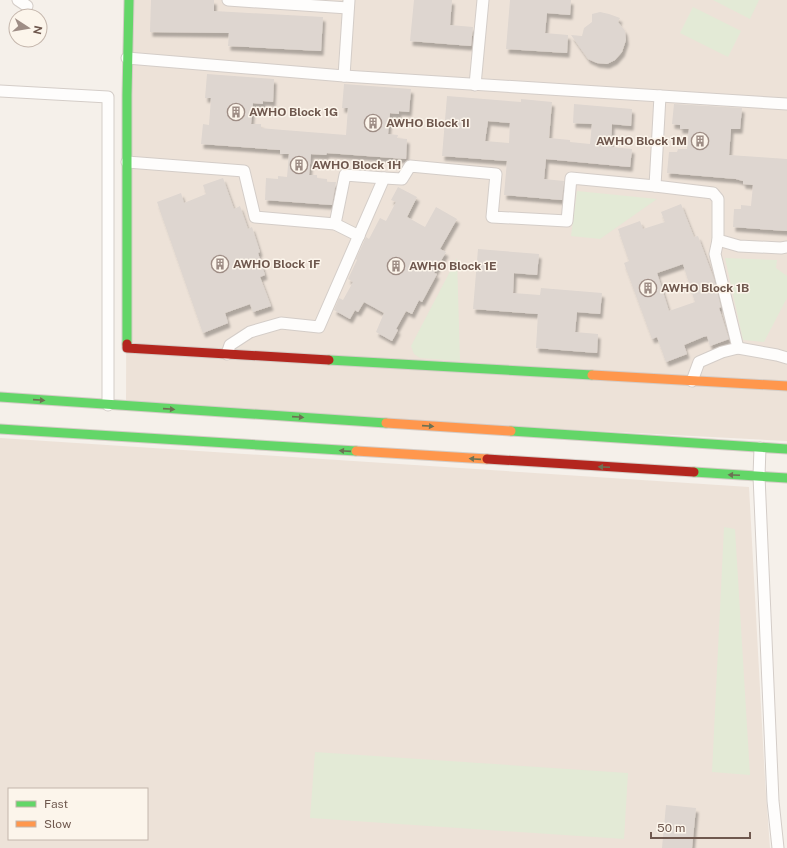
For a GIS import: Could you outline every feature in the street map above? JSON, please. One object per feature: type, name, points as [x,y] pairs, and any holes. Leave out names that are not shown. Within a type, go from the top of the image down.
[{"type":"street","points":[[129,0],[127,348],[787,386]]},
{"type":"street","points":[[228,0],[348,4],[344,76]]},
{"type":"street","points":[[475,85],[483,0]]},
{"type":"street","points":[[128,58],[344,76],[787,104]]},
{"type":"street","points":[[0,91],[108,97],[108,405]]},
{"type":"street","points":[[655,186],[660,96]]},
{"type":"street","points":[[127,162],[244,171],[255,217],[335,224],[359,236]]},
{"type":"street","points":[[335,224],[345,175],[402,179],[410,166],[496,174],[492,217],[567,221],[571,178],[713,193],[718,199],[718,240],[715,254],[738,348]]},
{"type":"street","points":[[227,354],[230,345],[250,332],[281,323],[319,327],[384,178]]},
{"type":"street","points":[[718,240],[739,246],[787,247]]},
{"type":"street","points":[[692,381],[699,362],[722,352],[738,348],[787,358]]},
{"type":"street","points":[[0,397],[787,449]]},
{"type":"street","points":[[0,429],[787,478]]},
{"type":"street","points":[[760,448],[759,476],[773,801],[778,848]]},
{"type":"shaded area","points":[[129,0],[787,0],[787,441],[126,406],[127,95]]},
{"type":"shaded area","points":[[0,438],[749,487],[770,848],[0,848]]},
{"type":"green space","points":[[713,0],[759,0],[750,19]]},
{"type":"green space","points":[[693,7],[741,31],[728,57],[680,33]]},
{"type":"green space","points":[[577,191],[657,199],[600,239],[571,236]]},
{"type":"green space","points":[[457,258],[460,361],[420,358],[414,354],[411,346]]},
{"type":"green space","points":[[725,258],[777,260],[776,268],[787,276],[787,298],[764,342],[743,340]]},
{"type":"green space","points":[[724,527],[735,529],[750,775],[712,772]]},
{"type":"green space","points":[[315,752],[628,773],[624,839],[310,818]]},
{"type":"building","points":[[151,0],[214,0],[214,11],[323,17],[321,51],[228,46],[229,33],[150,32]]},
{"type":"building","points":[[414,0],[452,0],[450,25],[473,27],[471,46],[410,41]]},
{"type":"building","points":[[510,0],[571,0],[570,15],[547,13],[545,33],[568,35],[567,53],[506,49]]},
{"type":"building","points":[[600,12],[620,18],[618,22],[625,31],[626,40],[622,52],[615,60],[607,64],[597,63],[588,59],[571,35],[582,36],[584,28],[592,22],[592,14]]},
{"type":"building","points":[[207,74],[274,79],[273,102],[263,101],[263,104],[253,103],[251,124],[261,124],[261,128],[346,135],[348,108],[342,108],[344,84],[411,89],[409,112],[399,111],[399,114],[390,113],[388,134],[398,135],[397,138],[407,139],[406,159],[327,153],[326,155],[311,154],[309,175],[317,175],[317,178],[327,179],[327,182],[336,182],[332,205],[265,200],[266,178],[278,179],[278,176],[287,177],[289,154],[280,154],[280,150],[201,144],[203,124],[209,125],[211,98],[205,98]]},
{"type":"building","points":[[447,96],[521,102],[521,99],[552,102],[549,138],[590,144],[592,124],[573,123],[574,104],[632,109],[631,126],[612,124],[611,147],[632,149],[630,167],[546,159],[544,179],[564,181],[562,200],[504,195],[507,161],[442,156]],"holes":[[[488,121],[510,123],[509,143],[485,141]]]},
{"type":"building","points":[[674,104],[742,108],[740,129],[731,129],[729,155],[787,159],[787,231],[733,227],[734,209],[741,209],[741,205],[751,206],[753,185],[743,184],[743,181],[736,179],[667,173],[669,152],[677,152],[678,149],[687,149],[689,129],[680,129],[680,125],[672,124]]},
{"type":"building","name":"AWHO Block 1F","points":[[223,178],[234,209],[240,206],[248,229],[252,227],[265,275],[260,277],[271,306],[253,312],[250,304],[225,313],[228,323],[203,333],[157,202],[181,193],[184,203],[206,194],[203,185]]},
{"type":"building","name":"AWHO Block 1E","points":[[398,187],[417,197],[407,217],[425,227],[436,207],[457,219],[440,249],[446,252],[434,273],[437,274],[422,302],[419,300],[412,314],[406,311],[396,329],[398,330],[392,341],[376,332],[384,313],[364,302],[358,312],[355,310],[350,319],[334,310],[339,298],[343,300],[353,282],[348,279],[366,237],[369,239],[380,218],[386,221],[396,202],[391,200]]},
{"type":"building","name":"AWHO Block 1B","points":[[681,204],[694,237],[698,236],[714,279],[721,307],[719,308],[729,339],[710,346],[707,336],[703,337],[684,345],[687,354],[666,362],[657,337],[652,339],[624,263],[629,261],[618,229],[640,221],[643,229],[665,222],[661,212]],"holes":[[[683,264],[695,302],[669,311],[657,273]]]},
{"type":"building","points":[[478,249],[539,254],[537,275],[514,273],[513,293],[540,295],[541,288],[602,293],[600,314],[577,312],[575,332],[598,334],[597,353],[536,348],[538,314],[473,309]]},
{"type":"building","points":[[666,805],[696,808],[692,848],[662,848]]},
{"type":"traffic: fast","points":[[127,344],[127,95],[129,0]]},
{"type":"traffic: fast","points":[[329,360],[592,375]]},
{"type":"traffic: fast","points":[[0,397],[386,423]]},
{"type":"traffic: fast","points":[[0,429],[356,451]]},
{"type":"traffic: fast","points":[[511,431],[787,449]]},
{"type":"traffic: fast","points":[[694,472],[787,478]]},
{"type":"traffic: slow","points":[[592,375],[787,386]]},
{"type":"traffic: slow","points":[[386,423],[511,431]]},
{"type":"traffic: slow","points":[[356,451],[487,459]]},
{"type":"traffic: jam","points":[[127,344],[127,348],[329,360]]},
{"type":"traffic: jam","points":[[487,459],[694,472]]},
{"type":"place","name":"AWHO Block 1G","points":[[236,112]]},
{"type":"place","name":"AWHO Block 1I","points":[[373,123]]},
{"type":"place","name":"AWHO Block 1M","points":[[700,141]]},
{"type":"place","name":"AWHO Block 1H","points":[[299,165]]},
{"type":"place","name":"AWHO Block 1F","points":[[220,264]]},
{"type":"place","name":"AWHO Block 1E","points":[[396,266]]},
{"type":"place","name":"AWHO Block 1B","points":[[648,288]]}]
